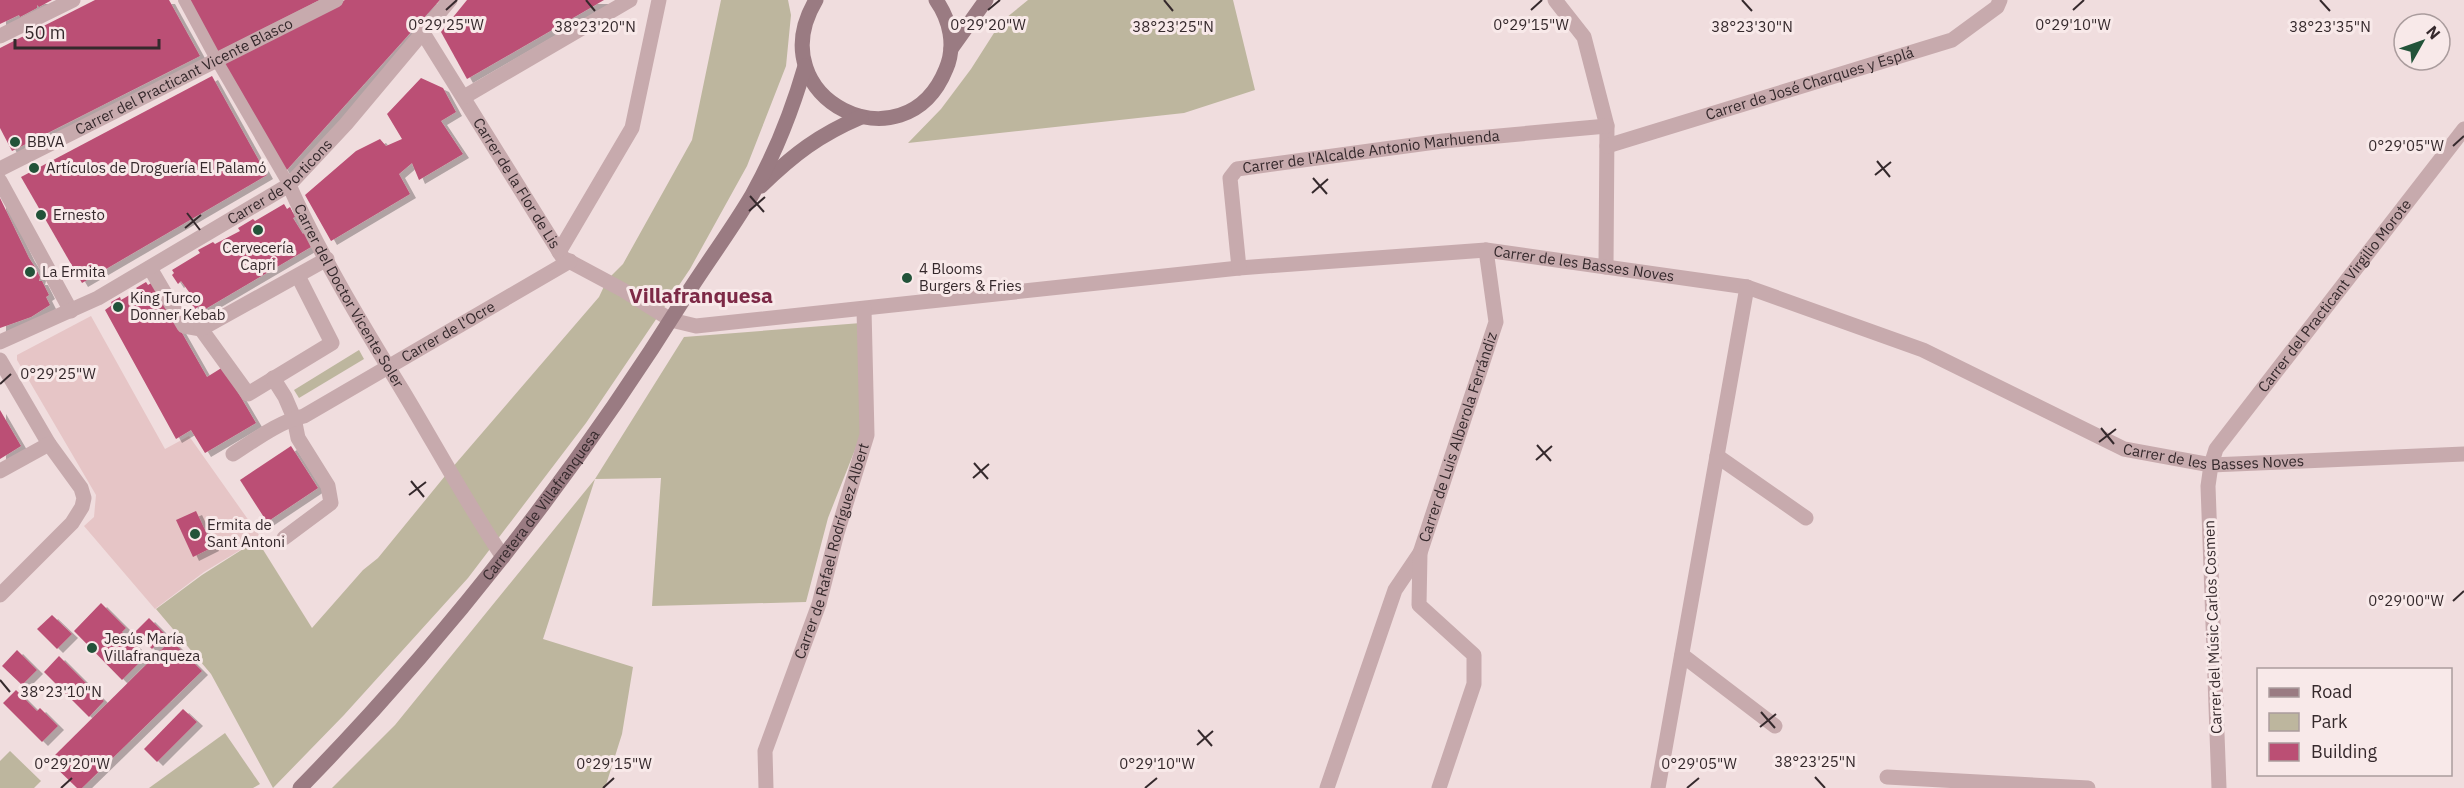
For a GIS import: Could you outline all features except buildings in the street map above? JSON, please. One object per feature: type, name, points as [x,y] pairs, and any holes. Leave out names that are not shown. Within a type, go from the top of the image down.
[{"type":"main road","points":[[809,4],[801,39],[805,66],[811,80],[832,104],[846,112],[861,117],[893,117],[922,104],[942,80],[948,64],[951,49],[948,21],[936,0]]},
{"type":"main road","points":[[951,49],[986,0]]},
{"type":"main road","name":"Carretera de Villafranquesa","points":[[300,788],[405,675],[503,557],[579,456],[751,197],[784,129],[805,66]]},
{"type":"main road","name":"Carretera de Villafranquesa","points":[[751,197],[805,147],[833,129],[861,117]]},
{"type":"street","points":[[0,36],[73,0]]},
{"type":"street","name":"Carrer del Doctor Vicente Soler","points":[[184,0],[290,185],[327,259],[388,366],[473,513],[503,557]]},
{"type":"street","name":"Carrer del Practicant Vicente Blasco","points":[[0,169],[336,0]]},
{"type":"street","name":"Carrer de Porticons","points":[[0,342],[71,311],[150,268],[290,185],[346,124],[450,0]]},
{"type":"street","points":[[464,97],[630,0]]},
{"type":"street","name":"Carrer de l'Ocre","points":[[233,454],[294,418],[304,416],[565,257],[632,128],[659,0]]},
{"type":"street","points":[[1555,0],[1584,37],[1607,126],[1605,267]]},
{"type":"street","name":"Carrer de José Charques y Esplá","points":[[1607,146],[1952,40],[1997,7],[2000,0]]},
{"type":"street","name":"Carrer de la Flor de Lis","points":[[423,33],[565,257],[671,320]]},
{"type":"street","name":"Carrer de l'Alcalde Antonio Marhuenda","points":[[1239,268],[1230,178],[1238,169],[1443,141],[1607,126]]},
{"type":"street","name":"Carrer del Practicant Virgilio Morote","points":[[2211,465],[2216,449],[2464,129]]},
{"type":"street","points":[[0,181],[71,311]]},
{"type":"street","name":"Carrer de les Basses Noves","points":[[671,320],[696,326],[1239,268],[1486,250],[1747,287],[1923,350],[2124,449],[2211,465],[2464,454]]},
{"type":"street","name":"Carrer de Luis Alberola Ferrándiz","points":[[1327,788],[1395,590],[1420,553],[1496,322],[1486,250]]},
{"type":"street","points":[[150,268],[184,326],[201,329],[327,259]]},
{"type":"street","points":[[201,329],[249,394],[332,343],[298,276]]},
{"type":"street","points":[[1658,788],[1747,287]]},
{"type":"street","name":"Carrer de Rafael Rodríguez Albert","points":[[766,788],[765,751],[819,604],[837,533],[867,435],[864,309]]},
{"type":"street","points":[[0,360],[50,444],[81,488],[84,498],[82,507],[72,524],[0,595]]},
{"type":"street","points":[[273,378],[294,418],[298,438],[328,486],[331,504],[284,538]]},
{"type":"street","points":[[0,471],[50,444]]},
{"type":"street","points":[[1717,456],[1806,518]]},
{"type":"street","name":"Carrer del Músic Carlos Cosmen","points":[[2211,465],[2208,486],[2219,788]]},
{"type":"street","name":"Carrer de Luis Alberola Ferrándiz","points":[[1420,553],[1419,605],[1474,655],[1474,684],[1439,788]]},
{"type":"street","points":[[1682,656],[1775,726]]},
{"type":"street","points":[[1887,777],[2088,788]]},
{"type":"green space","points":[[721,0],[788,0],[791,15],[786,66],[747,166],[690,269],[586,423],[468,578],[344,715],[273,788],[211,674],[156,609],[202,575],[257,540],[312,628],[363,570],[378,558],[445,476],[599,297],[607,280],[623,264],[692,140]]},
{"type":"green space","points":[[1028,0],[1233,0],[1255,90],[1184,113],[908,143],[941,109],[971,69],[1001,22]]},
{"type":"green space","points":[[861,323],[862,432],[828,518],[806,602],[652,606],[661,478],[595,479],[684,337]]},
{"type":"green space","points":[[359,350],[364,359],[299,398],[294,390]]},
{"type":"green space","points":[[595,479],[543,639],[633,667],[622,734],[605,788],[332,788],[395,725]]},
{"type":"green space","points":[[225,733],[260,784],[253,788],[149,788]]},
{"type":"green space","points":[[10,751],[41,781],[34,788],[0,788],[0,761]]},
{"type":"shaded area","points":[[91,316],[165,449],[189,436],[259,535],[257,540],[204,572],[155,609],[84,526],[94,517],[96,495],[17,360],[17,355]]},
{"type":"place","name":"BBVA","points":[[15,142]]},
{"type":"place","name":"Artículos de Droguería El Palamó","points":[[34,168]]},
{"type":"place","name":"Ernesto","points":[[41,215]]},
{"type":"place","name":"Cervecería Capri","points":[[258,230]]},
{"type":"place","name":"La Ermita","points":[[30,272]]},
{"type":"place","name":"4 Blooms Burgers & Fries","points":[[907,278]]},
{"type":"place","name":"King Turco Donner Kebab","points":[[118,307]]},
{"type":"place","name":"Ermita de Sant Antoni","points":[[195,534]]},
{"type":"place","name":"Jesús María Villafranqueza","points":[[92,648]]},
{"type":"district","name":"Villafranquesa","points":[[701,296]]}]
